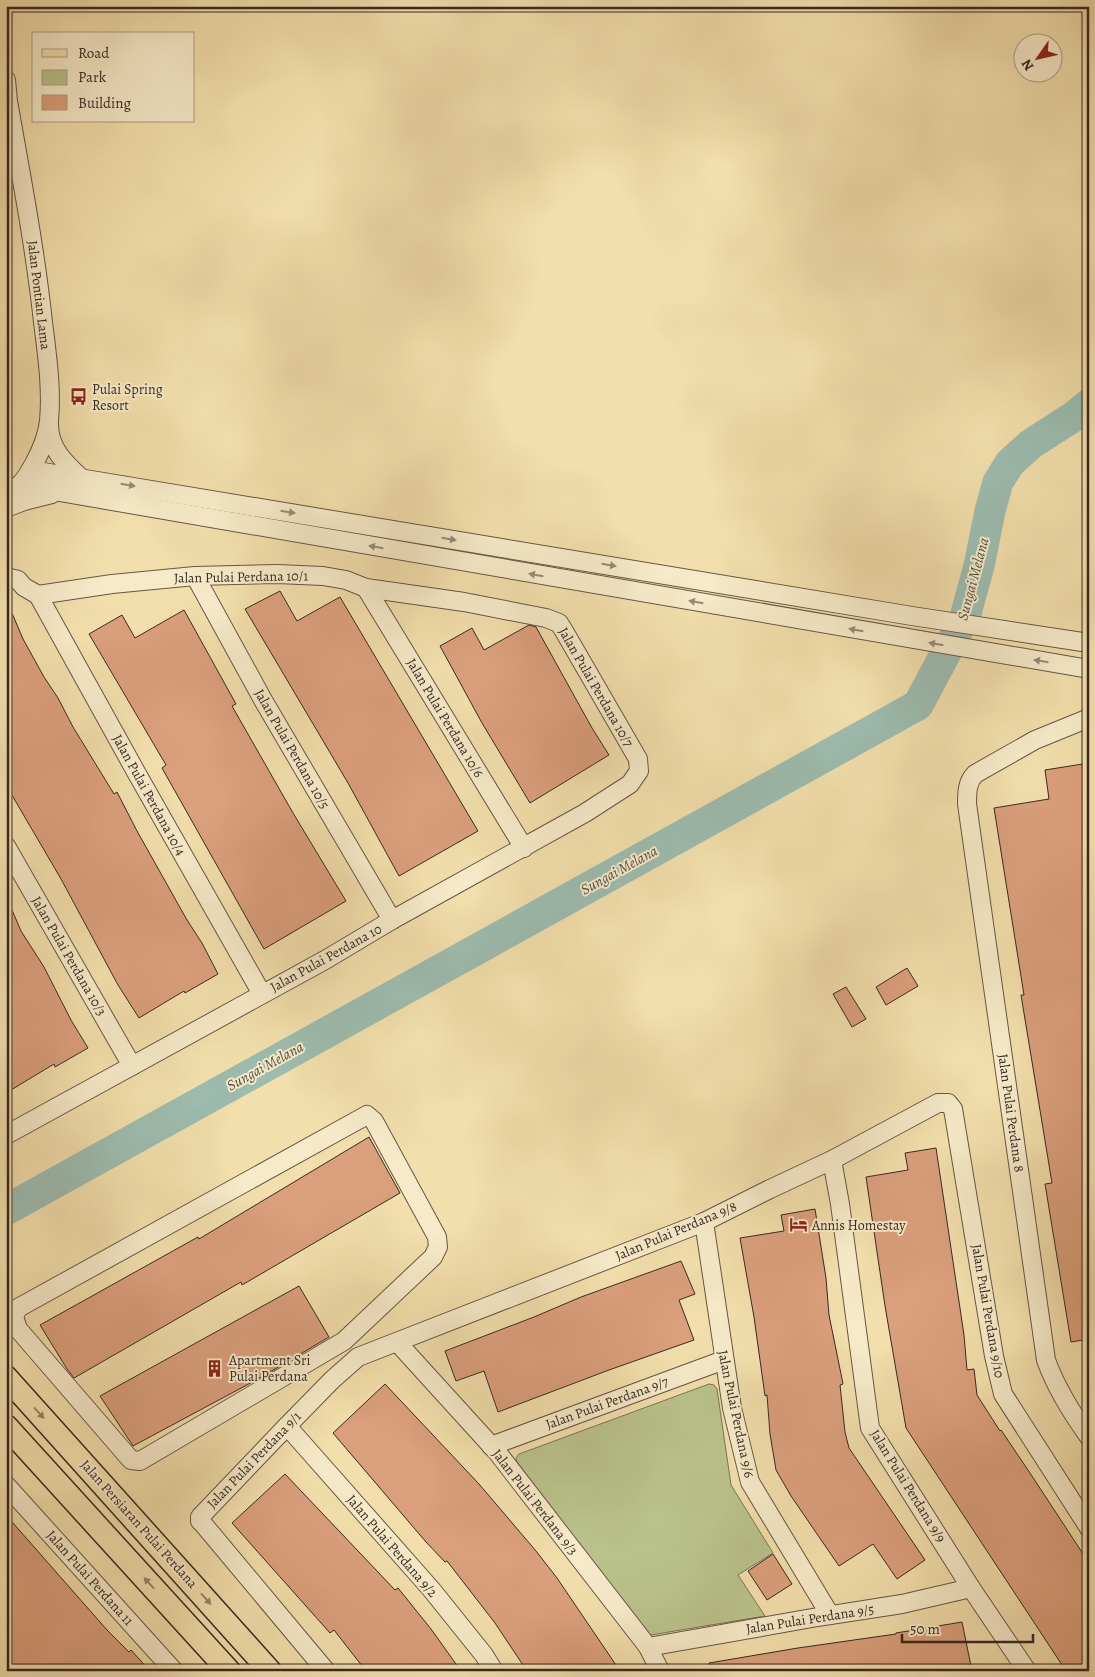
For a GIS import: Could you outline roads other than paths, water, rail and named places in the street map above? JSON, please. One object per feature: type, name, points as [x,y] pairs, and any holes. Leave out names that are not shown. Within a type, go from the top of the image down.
[{"type":"main road","name":"Jalan Persiaran Pulai Perdana","points":[[6,1377],[270,1671]]},
{"type":"main road","points":[[6,1426],[229,1671]]},
{"type":"street","name":"Jalan Pontian Lama","points":[[6,80],[8,101],[37,263],[49,375],[49,422],[37,460],[31,470],[6,499]]},
{"type":"street","points":[[49,422],[51,439],[58,455],[80,478]]},
{"type":"street","points":[[31,470],[912,616],[1089,643]]},
{"type":"street","points":[[19,485],[968,650],[1089,669]]},
{"type":"street","points":[[6,508],[24,501],[60,492]]},
{"type":"street","name":"Jalan Pulai Perdana 10/1","points":[[38,595],[112,584],[195,576],[277,574],[322,576],[346,580],[366,588],[464,602],[538,617]]},
{"type":"street","name":"Jalan Pulai Perdana 10/5","points":[[195,576],[263,700],[392,920]]},
{"type":"street","points":[[6,577],[18,580],[24,587],[38,595]]},
{"type":"street","name":"Jalan Pulai Perdana 10/6","points":[[366,588],[524,848]]},
{"type":"street","name":"Jalan Pulai Perdana 10/4","points":[[38,595],[262,994]]},
{"type":"street","name":"Jalan Pulai Perdana 10/7","points":[[538,617],[559,624],[564,631],[638,759],[639,772]]},
{"type":"street","name":"Jalan Pulai Perdana 8","points":[[1089,718],[1035,740],[971,778],[967,791],[967,804],[1046,1360],[1068,1408],[1089,1437]]},
{"type":"street","name":"Jalan Pulai Perdana 10","points":[[6,1135],[325,960],[392,920],[524,848],[585,813],[630,784],[639,772]]},
{"type":"street","name":"Jalan Pulai Perdana 10/3","points":[[6,846],[132,1066]]},
{"type":"street","name":"Jalan Pulai Perdana 9/8","points":[[396,1342],[704,1222],[832,1160],[938,1103],[948,1103]]},
{"type":"street","name":"Jalan Pulai Perdana 9/10","points":[[948,1103],[953,1109],[994,1356],[1003,1394],[1089,1528]]},
{"type":"street","points":[[367,1115],[374,1121],[414,1194],[437,1237],[438,1247],[433,1257],[344,1342],[140,1461],[135,1461],[130,1460],[18,1329],[14,1317],[18,1308],[367,1115]]},
{"type":"street","name":"Jalan Pulai Perdana 9/9","points":[[832,1160],[840,1204],[870,1428],[971,1588],[1027,1671]]},
{"type":"street","name":"Jalan Pulai Perdana 9/6","points":[[704,1222],[732,1408],[750,1482],[830,1615]]},
{"type":"street","points":[[344,1342],[358,1357]]},
{"type":"street","name":"Jalan Pulai Perdana 9/1","points":[[326,1671],[200,1521],[200,1517],[332,1380],[358,1357],[396,1342]]},
{"type":"street","name":"Jalan Pulai Perdana 9/3","points":[[396,1342],[490,1446],[648,1647],[660,1671]]},
{"type":"street","name":"Jalan Pulai Perdana 9/7","points":[[490,1446],[724,1360]]},
{"type":"street","name":"Jalan Pulai Perdana 9/2","points":[[286,1426],[431,1589],[484,1655],[494,1671]]},
{"type":"street","name":"Jalan Pulai Perdana 11","points":[[6,1485],[174,1671]]},
{"type":"street","name":"Jalan Pulai Perdana 9/5","points":[[648,1647],[902,1604],[971,1588]]},
{"type":"waterway","name":"Sungai Melana","points":[[6,1210],[918,705],[965,617],[998,482],[1010,463],[1031,444],[1073,417],[1089,404]]},
{"type":"place","name":"Pulai Spring Resort","points":[[78,397]]},
{"type":"place","name":"Annis Homestay","points":[[798,1225]]},
{"type":"place","name":"Apartment Sri Pulai Perdana","points":[[215,1368]]}]
